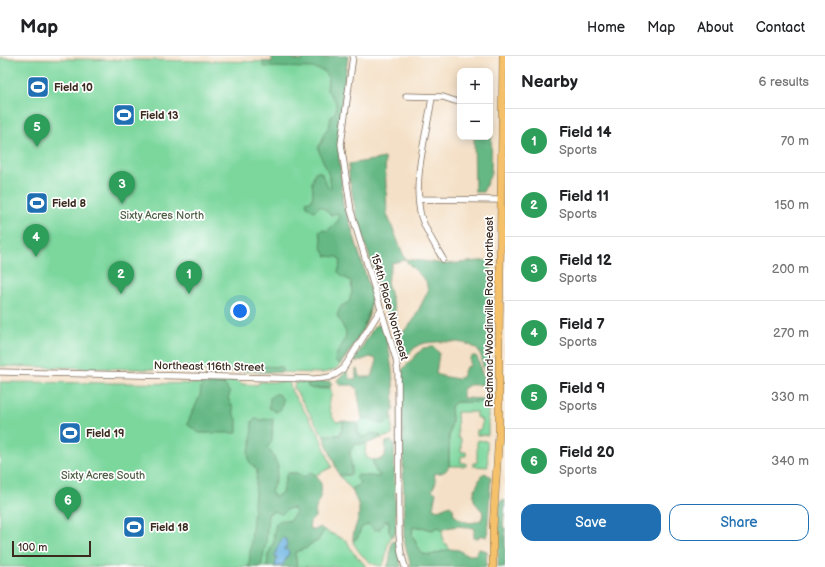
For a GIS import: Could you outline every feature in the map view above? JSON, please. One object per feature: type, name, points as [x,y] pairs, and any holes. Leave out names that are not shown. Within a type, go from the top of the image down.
[{"type":"main road","name":"Redmond-Woodinville Road Northeast","points":[[493,567],[494,506],[502,375],[499,342],[503,56]]},
{"type":"street","name":"154th Place Northeast","points":[[352,56],[341,144],[351,211],[394,349],[398,373],[399,535],[401,553],[405,567]]},
{"type":"street","points":[[406,96],[443,98],[455,101]]},
{"type":"street","points":[[432,97],[419,174],[419,199],[420,213],[423,222],[443,259]]},
{"type":"street","points":[[419,199],[500,200]]},
{"type":"street","name":"Northeast 116th Street","points":[[0,372],[314,379],[327,378],[335,376],[343,369],[381,309]]},
{"type":"green space","points":[[272,56],[292,56],[293,59],[302,61],[303,56],[316,56],[324,58],[332,56],[348,56],[343,88],[338,141],[343,206],[348,217],[371,293],[368,313],[362,331],[340,364],[335,361],[335,357],[346,337],[346,333],[337,315],[341,306],[349,302],[352,292],[351,281],[343,277],[338,272],[341,261],[338,257],[326,256],[321,246],[322,241],[319,232],[323,229],[327,231],[337,222],[339,218],[337,213],[330,215],[320,206],[314,211],[307,206],[306,202],[312,200],[312,182],[315,172],[321,172],[328,188],[331,189],[328,172],[318,147],[322,142],[324,133],[329,127],[331,117],[336,111],[336,102],[327,90],[328,78],[324,71],[313,68],[263,66],[263,62],[272,62]]},
{"type":"green space","name":"Sixty Acres North","points":[[0,58],[347,63],[338,141],[343,206],[348,217],[371,293],[371,298],[369,315],[364,327],[341,364],[335,369],[322,373],[0,366]]},
{"type":"green space","points":[[474,140],[492,140],[491,173],[483,192],[475,192]]},
{"type":"green space","points":[[385,158],[387,214],[405,259],[446,264],[491,260],[490,373],[484,369],[481,356],[477,350],[467,344],[458,342],[430,342],[421,344],[415,347],[405,358],[400,358],[396,337],[413,321],[428,291],[426,281],[405,260],[392,263],[387,282],[395,310],[396,323],[391,325],[356,214],[349,177],[349,164]]},
{"type":"green space","points":[[381,325],[387,342],[392,369],[394,396],[392,417],[387,423],[380,424],[370,419],[362,419],[357,388],[353,385],[340,385],[337,380],[346,371],[349,379],[356,379],[356,369],[358,370],[359,377],[371,377],[376,365],[376,359],[370,357],[356,362],[355,359],[374,327]]},
{"type":"green space","points":[[434,347],[439,353],[436,374],[457,379],[462,377],[466,367],[470,366],[470,358],[476,356],[479,361],[482,375],[489,378],[489,384],[469,385],[463,389],[463,398],[488,399],[488,402],[456,402],[451,406],[452,420],[449,436],[449,466],[445,471],[434,474],[436,482],[432,490],[436,493],[433,508],[438,510],[450,505],[453,509],[454,515],[471,523],[482,519],[483,512],[474,499],[480,477],[485,473],[491,477],[487,537],[480,535],[478,539],[474,538],[474,528],[462,526],[450,527],[442,530],[438,527],[432,530],[422,527],[413,527],[412,535],[422,554],[431,555],[450,549],[459,550],[466,555],[475,555],[479,549],[487,551],[486,567],[411,567],[404,540],[402,370],[423,348]]},
{"type":"green space","points":[[260,366],[282,367],[282,372],[258,372],[256,369]]},
{"type":"green space","points":[[204,380],[220,381],[227,388],[230,393],[228,398],[237,419],[237,433],[199,433],[187,424],[200,396],[201,387]]},
{"type":"green space","name":"Sixty Acres South","points":[[217,380],[238,381],[241,384],[258,385],[259,382],[289,382],[292,392],[318,432],[332,467],[316,475],[310,473],[305,477],[296,473],[287,473],[282,493],[275,497],[271,492],[278,466],[271,452],[263,558],[268,514],[274,511],[293,508],[296,512],[289,521],[282,521],[274,534],[274,542],[268,555],[267,567],[0,567],[0,382],[223,384],[222,381]]},
{"type":"green space","points":[[330,381],[332,385],[325,388],[313,389],[308,387],[307,383]]},
{"type":"green space","points":[[295,382],[307,383],[309,387],[324,389],[330,387],[332,394],[329,402],[333,418],[337,422],[344,421],[340,435],[323,435],[294,388]]},
{"type":"green space","points":[[275,394],[279,394],[283,400],[281,409],[276,412],[269,408],[270,398]]},
{"type":"green space","points":[[456,402],[488,402],[488,435],[477,435],[477,430],[480,430],[482,424],[481,419],[476,417],[476,412],[457,412],[458,438],[461,439],[461,452],[466,452],[466,456],[461,456],[461,463],[466,463],[466,466],[449,466],[449,436],[452,420],[451,406]]},
{"type":"green space","points":[[392,416],[392,435],[381,438],[380,435],[364,438],[359,435],[358,428],[362,419],[369,418],[380,423],[387,423]]},
{"type":"green space","points":[[273,418],[272,441],[267,448],[271,452],[278,466],[271,492],[275,497],[282,493],[287,473],[296,473],[305,477],[310,472],[316,475],[322,488],[315,517],[310,522],[309,528],[315,530],[320,527],[324,530],[318,541],[310,544],[307,548],[295,552],[297,567],[267,567],[268,555],[274,542],[276,523],[282,520],[289,521],[296,512],[293,508],[287,509],[282,514],[274,511],[268,514],[266,542],[261,567],[248,567],[257,470],[249,461],[248,452],[251,444],[252,421],[255,419],[261,420]]},
{"type":"green space","points":[[344,421],[358,423],[357,430],[359,435],[364,438],[371,433],[380,435],[381,438],[366,444],[355,444],[350,451],[352,469],[351,475],[339,475],[323,435],[340,435]]},
{"type":"green space","points":[[477,440],[487,442],[488,467],[473,466],[473,463],[477,463]]},
{"type":"green space","points":[[391,441],[394,443],[396,533],[392,536],[389,531],[389,521],[384,521],[380,529],[374,530],[368,524],[361,528],[358,537],[353,541],[359,513],[359,506],[353,491],[353,488],[358,486],[360,482],[356,478],[358,475],[379,477],[380,475],[376,472],[372,460],[381,459],[385,456],[386,442]]},
{"type":"green space","points":[[355,444],[366,444],[365,452],[367,458],[372,460],[376,472],[380,475],[379,477],[368,476],[360,481],[358,486],[353,488],[353,491],[339,475],[351,475],[352,469],[349,451]]},
{"type":"green space","points":[[505,500],[503,528],[505,528],[505,567],[498,567],[499,504],[501,501]]},
{"type":"green space","points":[[384,521],[389,521],[389,530],[392,536],[388,543],[384,562],[382,566],[378,566],[364,558],[353,541],[358,537],[361,528],[368,524],[374,530]]},
{"type":"green space","points":[[413,527],[422,527],[432,530],[438,527],[442,530],[443,541],[450,549],[431,555],[422,554],[412,535]]},
{"type":"green space","points":[[324,530],[347,541],[352,551],[365,565],[365,567],[297,567],[295,552],[307,548],[310,544],[318,541]]},
{"type":"green space","points":[[394,541],[397,543],[401,567],[387,567],[392,542]]},
{"type":"water","points":[[283,538],[286,539],[287,547],[283,549],[288,550],[289,553],[283,565],[275,567],[277,558],[275,556],[278,545]]},
{"type":"place","name":"Field 10","points":[[38,87]]},
{"type":"place","name":"Field 13","points":[[124,115]]},
{"type":"place","name":"Field 9","points":[[37,147]]},
{"type":"place","name":"Field 8","points":[[37,203]]},
{"type":"place","name":"Field 12","points":[[122,204]]},
{"type":"place","name":"Field 7","points":[[36,257]]},
{"type":"place","name":"Field 11","points":[[121,294]]},
{"type":"place","name":"Field 14","points":[[189,294]]},
{"type":"place","name":"Field 19","points":[[70,433]]},
{"type":"place","name":"Field 20","points":[[68,520]]},
{"type":"place","name":"Field 18","points":[[134,527]]}]
